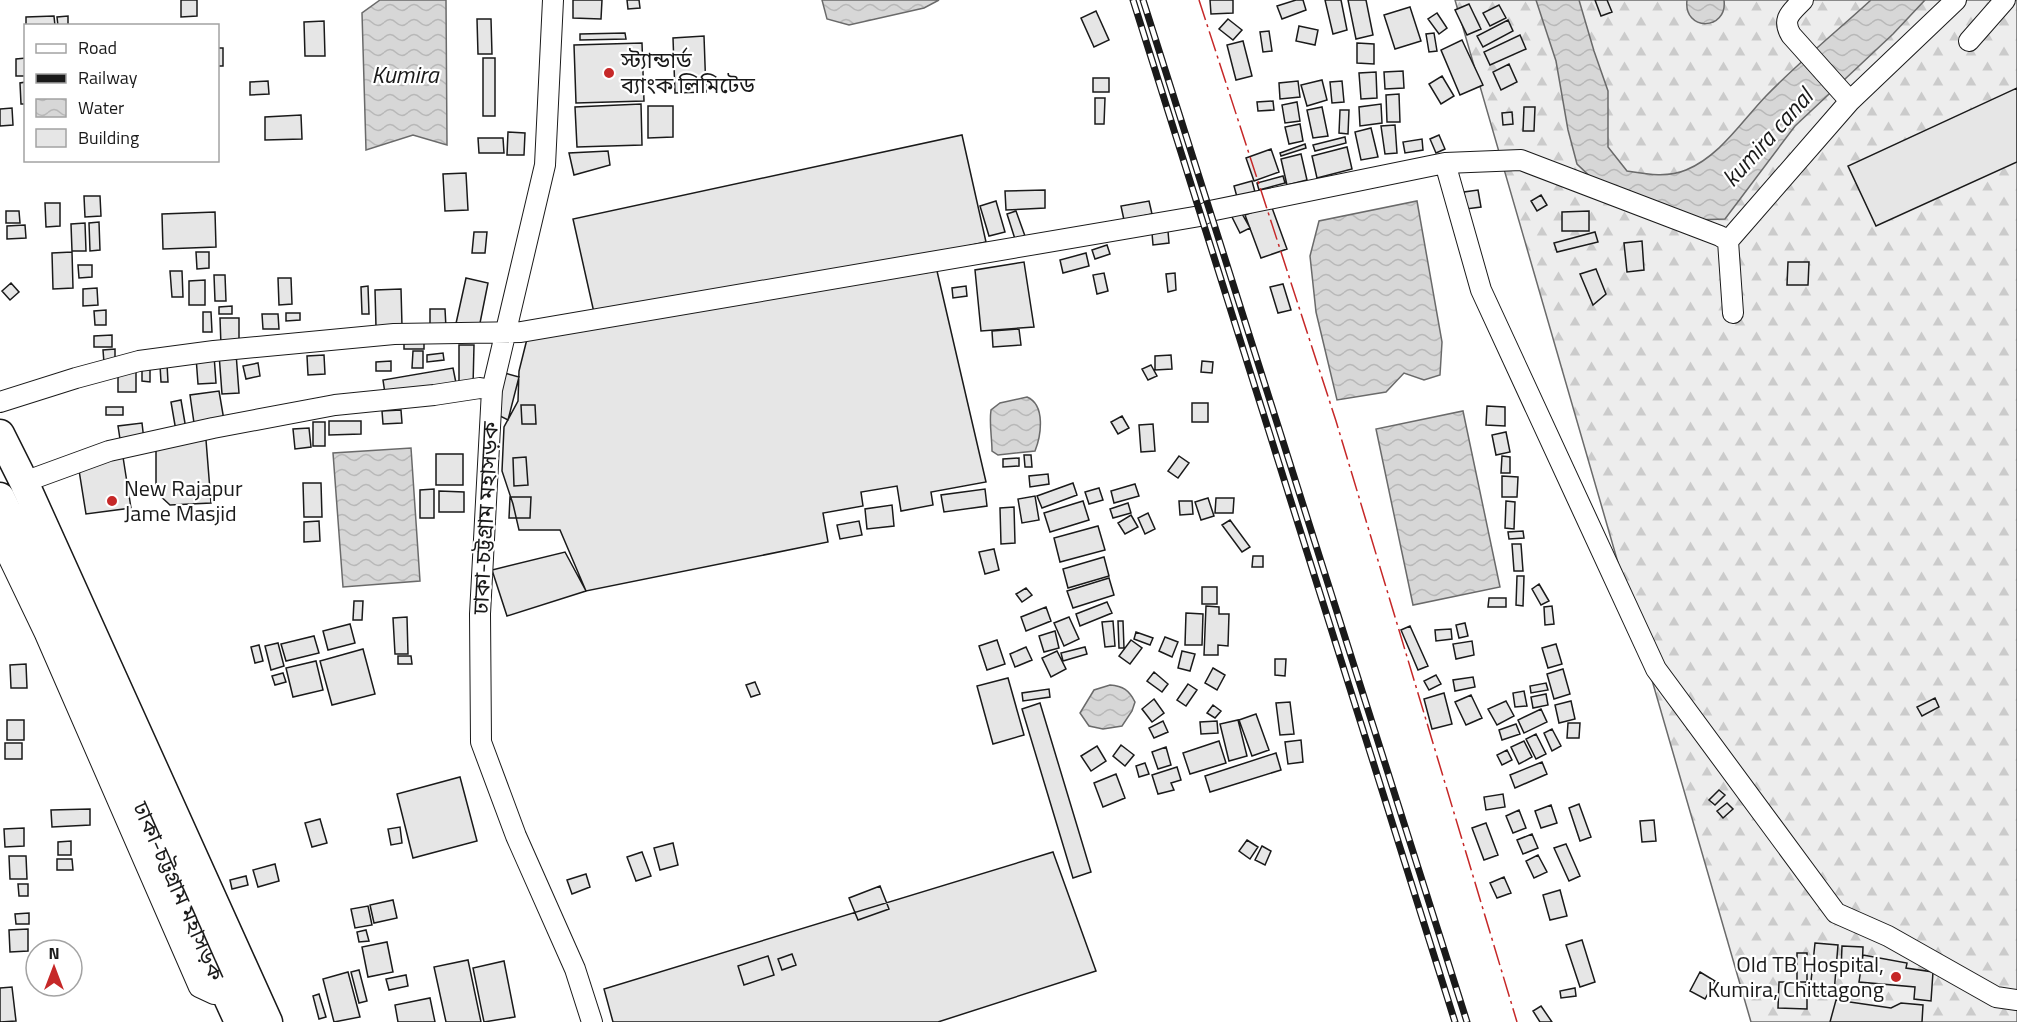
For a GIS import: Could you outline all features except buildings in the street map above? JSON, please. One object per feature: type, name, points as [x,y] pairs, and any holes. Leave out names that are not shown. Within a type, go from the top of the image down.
[{"type":"highway","name":"ঢাকা-চট্টগ্রাম মহাসড়ক","points":[[0,434],[24,482],[268,1022]]},
{"type":"highway","name":"ঢাকা-চট্টগ্রাম মহাসড়ক","points":[[0,497],[238,1022]]},
{"type":"street","name":"ঢাকা-চট্টগ্রাম মহাসড়ক","points":[[553,0],[545,165],[492,390],[480,614],[481,742],[516,836],[575,969],[592,1022]]},
{"type":"street","points":[[1803,0],[1788,17],[1787,27],[1791,35],[1845,95]]},
{"type":"street","points":[[1732,313],[1728,241],[1845,95],[1956,0]]},
{"type":"street","points":[[1969,41],[2005,0]]},
{"type":"street","points":[[0,402],[139,361],[214,351],[394,334],[506,333],[532,330],[1200,216],[1210,211],[1445,163],[1521,160],[1728,241]]},
{"type":"street","points":[[1445,163],[1481,290],[1656,669],[1836,913],[1888,936],[1996,997],[2017,1000]]},
{"type":"street","points":[[24,482],[109,451],[213,428],[335,405],[480,388],[492,390]]},
{"type":"street","points":[[0,540],[45,634],[199,987],[214,994]]},
{"type":"green space","points":[[1455,0],[2017,0],[2017,1022],[1751,1022]]},
{"type":"water","name":"Kumira","points":[[380,0],[446,0],[447,145],[413,135],[366,150],[362,13]]},
{"type":"water","points":[[822,0],[939,0],[924,8],[849,25],[827,19]]},
{"type":"water","name":"kumira canal","points":[[1536,0],[1579,0],[1608,91],[1608,147],[1627,171],[1657,175],[1686,170],[1709,156],[1729,138],[1779,83],[1871,0],[1925,0],[1893,34],[1795,126],[1725,219],[1695,220],[1597,183],[1577,164],[1568,130],[1556,61]]},
{"type":"water","points":[[1687,0],[1724,0],[1723,10],[1719,18],[1713,22],[1706,24],[1698,22],[1692,18],[1688,10]]},
{"type":"water","points":[[1417,201],[1442,342],[1440,375],[1424,380],[1404,373],[1386,392],[1337,400],[1316,312],[1310,256],[1319,221]]},
{"type":"water","points":[[1027,397],[1033,401],[1039,414],[1040,429],[1035,451],[998,455],[992,451],[991,410],[1000,403]]},
{"type":"water","points":[[1463,411],[1500,587],[1413,605],[1376,429]]},
{"type":"water","points":[[411,448],[420,581],[343,587],[333,453]]},
{"type":"water","points":[[1110,685],[1119,686],[1130,694],[1135,702],[1132,711],[1122,726],[1103,729],[1089,726],[1080,713],[1094,690]]},
{"type":"railway","points":[[1133,0],[1455,1022]]},
{"type":"railway","points":[[1143,0],[1467,1022]]},
{"type":"power","points":[[1199,0],[1336,421],[1517,1022]]},
{"type":"place","name":"স্ট্যান্ডার্ড ব্যাংক লিমিটেড","points":[[609,73]]},
{"type":"place","name":"New Rajapur Jame Masjid","points":[[112,501]]},
{"type":"place","name":"Old TB Hospital, Kumira, Chittagong","points":[[1896,977]]}]
